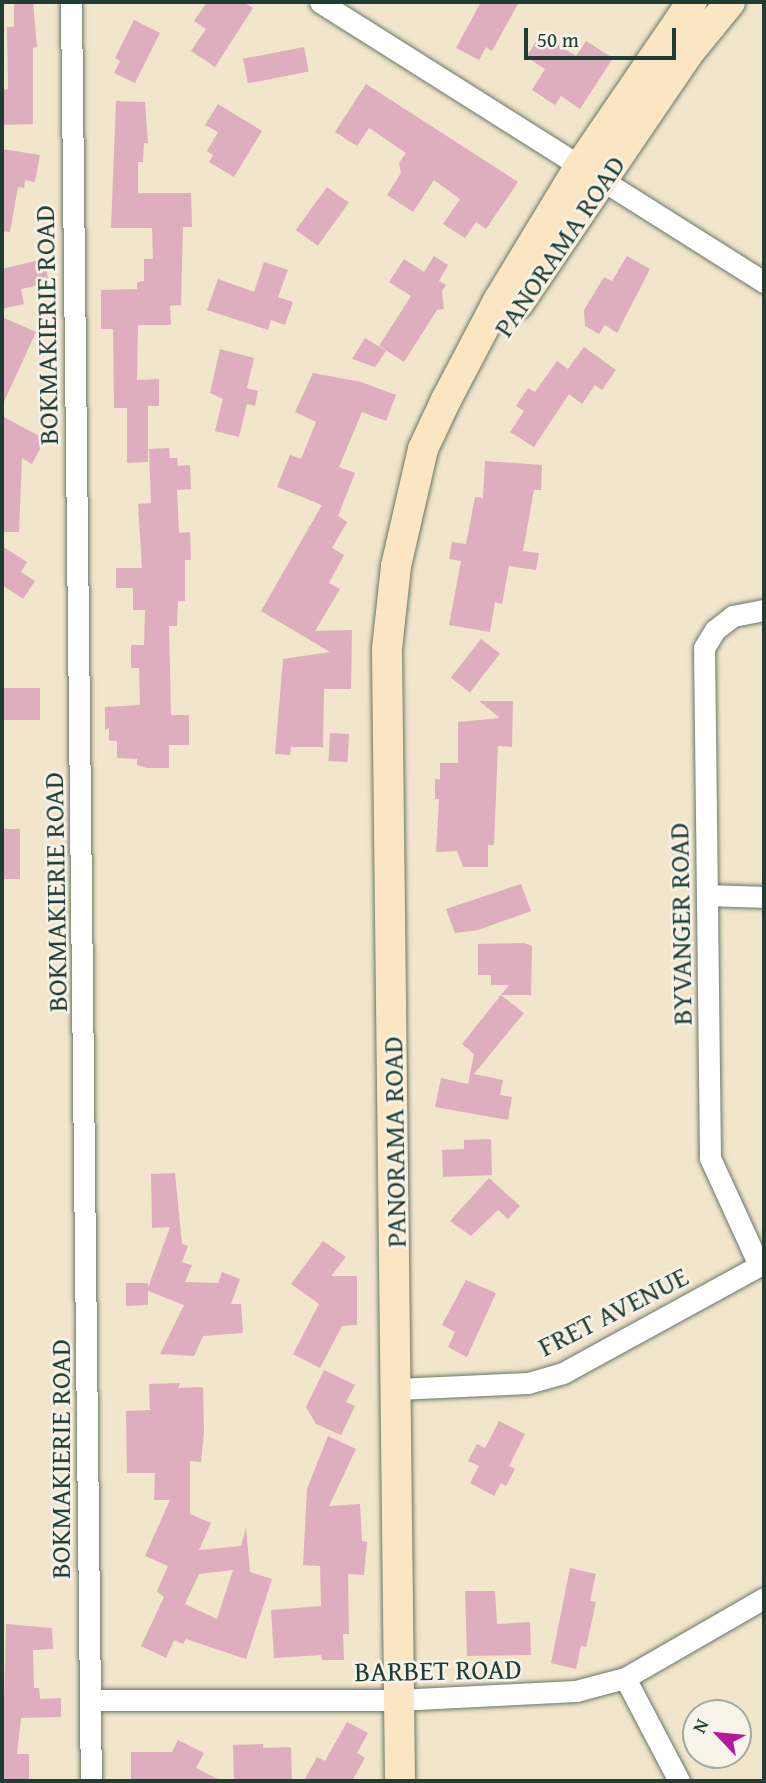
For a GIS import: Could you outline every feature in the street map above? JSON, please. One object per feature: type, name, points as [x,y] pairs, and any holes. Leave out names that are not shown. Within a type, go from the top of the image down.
[{"type":"street","name":"BOKMAKIERIE ROAD","points":[[71,2],[90,1781]]},
{"type":"street","points":[[320,2],[764,282]]},
{"type":"street","name":"PANORAMA ROAD","points":[[590,174],[691,2]]},
{"type":"street","name":"PANORAMA ROAD","points":[[400,1781],[387,649],[396,566],[423,449],[498,301],[590,174],[730,2]]},
{"type":"street","name":"BYVANGER ROAD","points":[[761,1264],[709,1158],[704,648],[716,630],[733,616],[764,610]]},
{"type":"street","points":[[708,895],[764,897]]},
{"type":"street","name":"FRET AVENUE","points":[[397,1389],[528,1383],[563,1373],[761,1264]]},
{"type":"street","name":"BARBET ROAD","points":[[90,1700],[397,1700],[541,1696],[625,1678],[764,1598]]},
{"type":"street","points":[[625,1678],[679,1781]]},
{"type":"building","points":[[14,2],[33,2],[37,47],[33,48],[33,124],[2,125],[2,90],[8,89],[7,27],[14,27]]},
{"type":"building","points":[[207,2],[243,2],[253,8],[215,67],[191,51],[206,29],[194,21]]},
{"type":"building","points":[[481,2],[519,2],[492,51],[486,47],[479,60],[456,48]]},
{"type":"building","points":[[134,20],[160,33],[135,83],[114,73],[120,61],[115,58]]},
{"type":"building","points":[[541,34],[576,56],[586,41],[613,58],[580,109],[561,96],[555,105],[532,90],[545,69],[526,57]]},
{"type":"building","points":[[304,47],[309,72],[248,83],[243,59]]},
{"type":"building","points":[[366,84],[518,182],[486,229],[476,222],[465,238],[443,224],[460,199],[434,180],[413,212],[387,195],[401,173],[399,163],[406,153],[369,128],[357,146],[335,132]]},
{"type":"building","points":[[116,101],[145,102],[148,143],[144,143],[143,162],[138,162],[138,193],[191,193],[192,227],[183,227],[181,305],[170,306],[171,325],[138,325],[137,380],[159,379],[159,406],[148,406],[148,462],[127,463],[127,408],[114,408],[113,329],[101,329],[101,290],[137,289],[137,282],[144,281],[144,259],[153,259],[152,228],[111,228]]},
{"type":"building","points":[[218,104],[262,131],[234,177],[209,162],[213,155],[207,151],[218,132],[205,125]]},
{"type":"building","points":[[2,149],[40,155],[35,182],[25,180],[24,188],[18,187],[10,232],[2,231]]},
{"type":"building","points":[[327,187],[349,203],[318,246],[296,230]]},
{"type":"building","points":[[434,256],[448,265],[439,281],[446,285],[442,291],[444,309],[437,310],[404,362],[379,346],[411,296],[389,282],[404,259],[424,272]]},
{"type":"building","points":[[627,256],[650,269],[617,333],[605,325],[599,334],[585,326],[584,310],[604,277],[612,281]]},
{"type":"building","points":[[44,259],[49,283],[21,289],[24,304],[2,309],[2,269]]},
{"type":"building","points":[[264,262],[288,270],[278,297],[293,302],[285,325],[271,320],[268,330],[207,310],[218,279],[254,292]]},
{"type":"building","points":[[2,317],[36,332],[2,406]]},
{"type":"building","points":[[365,338],[386,351],[375,367],[352,359]]},
{"type":"building","points":[[584,347],[616,370],[602,390],[595,385],[582,404],[569,394],[534,447],[510,432],[524,411],[516,406],[528,388],[535,392],[557,361],[568,369]]},
{"type":"building","points":[[220,349],[254,358],[247,388],[258,391],[255,406],[247,404],[239,437],[215,431],[223,399],[210,393]]},
{"type":"building","points":[[313,373],[361,382],[396,395],[386,421],[362,412],[339,467],[355,473],[338,516],[347,522],[332,548],[344,555],[329,583],[340,589],[315,631],[352,630],[351,689],[324,689],[323,747],[291,747],[290,755],[275,754],[283,659],[330,652],[261,611],[322,505],[277,487],[290,455],[301,459],[316,422],[295,412]]},
{"type":"building","points":[[2,416],[45,439],[32,464],[22,458],[19,532],[2,532]]},
{"type":"building","points":[[169,448],[170,458],[177,458],[178,466],[190,465],[191,489],[177,490],[179,533],[190,532],[191,560],[185,560],[185,601],[178,601],[177,626],[169,626],[171,715],[189,715],[189,745],[169,745],[169,768],[147,768],[137,765],[137,759],[117,758],[117,741],[109,741],[109,728],[105,730],[105,707],[140,705],[139,668],[131,668],[131,645],[144,645],[145,610],[133,610],[133,588],[116,588],[116,568],[142,568],[138,504],[151,503],[149,449]]},
{"type":"building","points":[[485,461],[542,465],[541,490],[534,490],[523,551],[539,553],[536,570],[509,566],[502,604],[495,602],[490,632],[449,625],[461,561],[449,559],[452,542],[466,544],[475,497],[483,498]]},
{"type":"building","points":[[2,546],[27,562],[21,572],[35,581],[23,599],[2,585]]},
{"type":"building","points":[[481,639],[500,654],[470,692],[451,678]]},
{"type":"building","points":[[2,688],[40,688],[40,720],[2,720]]},
{"type":"building","points":[[479,701],[513,701],[512,747],[498,746],[494,845],[488,845],[488,867],[463,867],[457,851],[436,852],[439,799],[435,799],[435,779],[440,779],[440,763],[458,763],[458,722],[500,718]]},
{"type":"building","points":[[330,733],[349,734],[348,762],[329,761]]},
{"type":"building","points":[[2,829],[20,829],[20,879],[2,879]]},
{"type":"building","points":[[521,884],[531,911],[478,930],[455,933],[446,909]]},
{"type":"building","points":[[524,943],[532,946],[531,995],[501,995],[509,985],[491,985],[491,975],[478,975],[478,944]]},
{"type":"building","points":[[501,995],[524,1013],[474,1074],[503,1080],[500,1095],[512,1097],[508,1120],[435,1107],[441,1078],[468,1084],[474,1054],[462,1044]]},
{"type":"building","points":[[491,1139],[492,1175],[443,1177],[442,1150],[464,1149],[464,1140]]},
{"type":"building","points":[[175,1173],[182,1244],[188,1246],[182,1262],[192,1265],[185,1282],[218,1283],[222,1272],[240,1279],[231,1304],[241,1304],[243,1333],[203,1336],[194,1356],[160,1354],[184,1305],[148,1291],[148,1305],[126,1306],[126,1283],[148,1283],[148,1288],[170,1227],[152,1228],[151,1174]]},
{"type":"building","points":[[489,1178],[520,1206],[508,1219],[498,1210],[471,1236],[450,1221]]},
{"type":"building","points":[[323,1241],[346,1257],[331,1276],[357,1276],[357,1325],[342,1326],[320,1368],[293,1354],[319,1304],[291,1284]]},
{"type":"building","points":[[466,1280],[496,1293],[467,1357],[448,1347],[455,1332],[442,1325]]},
{"type":"building","points":[[324,1370],[355,1385],[346,1402],[355,1406],[341,1435],[316,1424],[306,1407]]},
{"type":"building","points":[[180,1383],[178,1388],[203,1387],[204,1433],[201,1462],[190,1461],[190,1514],[211,1523],[199,1550],[241,1546],[246,1528],[250,1572],[272,1579],[246,1659],[186,1639],[183,1644],[174,1640],[166,1658],[141,1646],[164,1597],[157,1591],[168,1566],[145,1556],[170,1500],[154,1500],[155,1473],[127,1473],[126,1411],[150,1410],[149,1384]],"holes":[[[233,1570],[217,1619],[185,1604],[199,1574]]]},
{"type":"building","points":[[499,1421],[525,1434],[509,1466],[515,1469],[506,1486],[501,1483],[494,1496],[470,1483],[479,1466],[468,1461],[477,1444],[485,1448]]},
{"type":"building","points":[[328,1436],[356,1449],[329,1506],[360,1504],[362,1541],[367,1542],[364,1575],[348,1574],[349,1634],[343,1634],[344,1660],[322,1660],[321,1655],[274,1658],[271,1610],[321,1606],[320,1566],[303,1565],[307,1489]]},
{"type":"building","points":[[570,1568],[596,1574],[590,1601],[596,1602],[586,1647],[581,1646],[576,1669],[551,1663]]},
{"type":"building","points":[[465,1591],[495,1591],[497,1624],[530,1622],[531,1655],[467,1656]]},
{"type":"building","points":[[6,1624],[52,1628],[53,1649],[33,1650],[34,1688],[39,1688],[40,1699],[61,1698],[61,1717],[21,1718],[17,1754],[29,1754],[29,1781],[2,1781]]},
{"type":"building","points":[[347,1722],[368,1733],[357,1753],[365,1758],[352,1781],[304,1781],[317,1757],[325,1761]]},
{"type":"building","points":[[178,1740],[204,1753],[196,1768],[222,1781],[131,1781],[131,1752],[172,1752]]},
{"type":"building","points":[[263,1744],[263,1748],[291,1747],[292,1781],[234,1781],[233,1745]]}]
